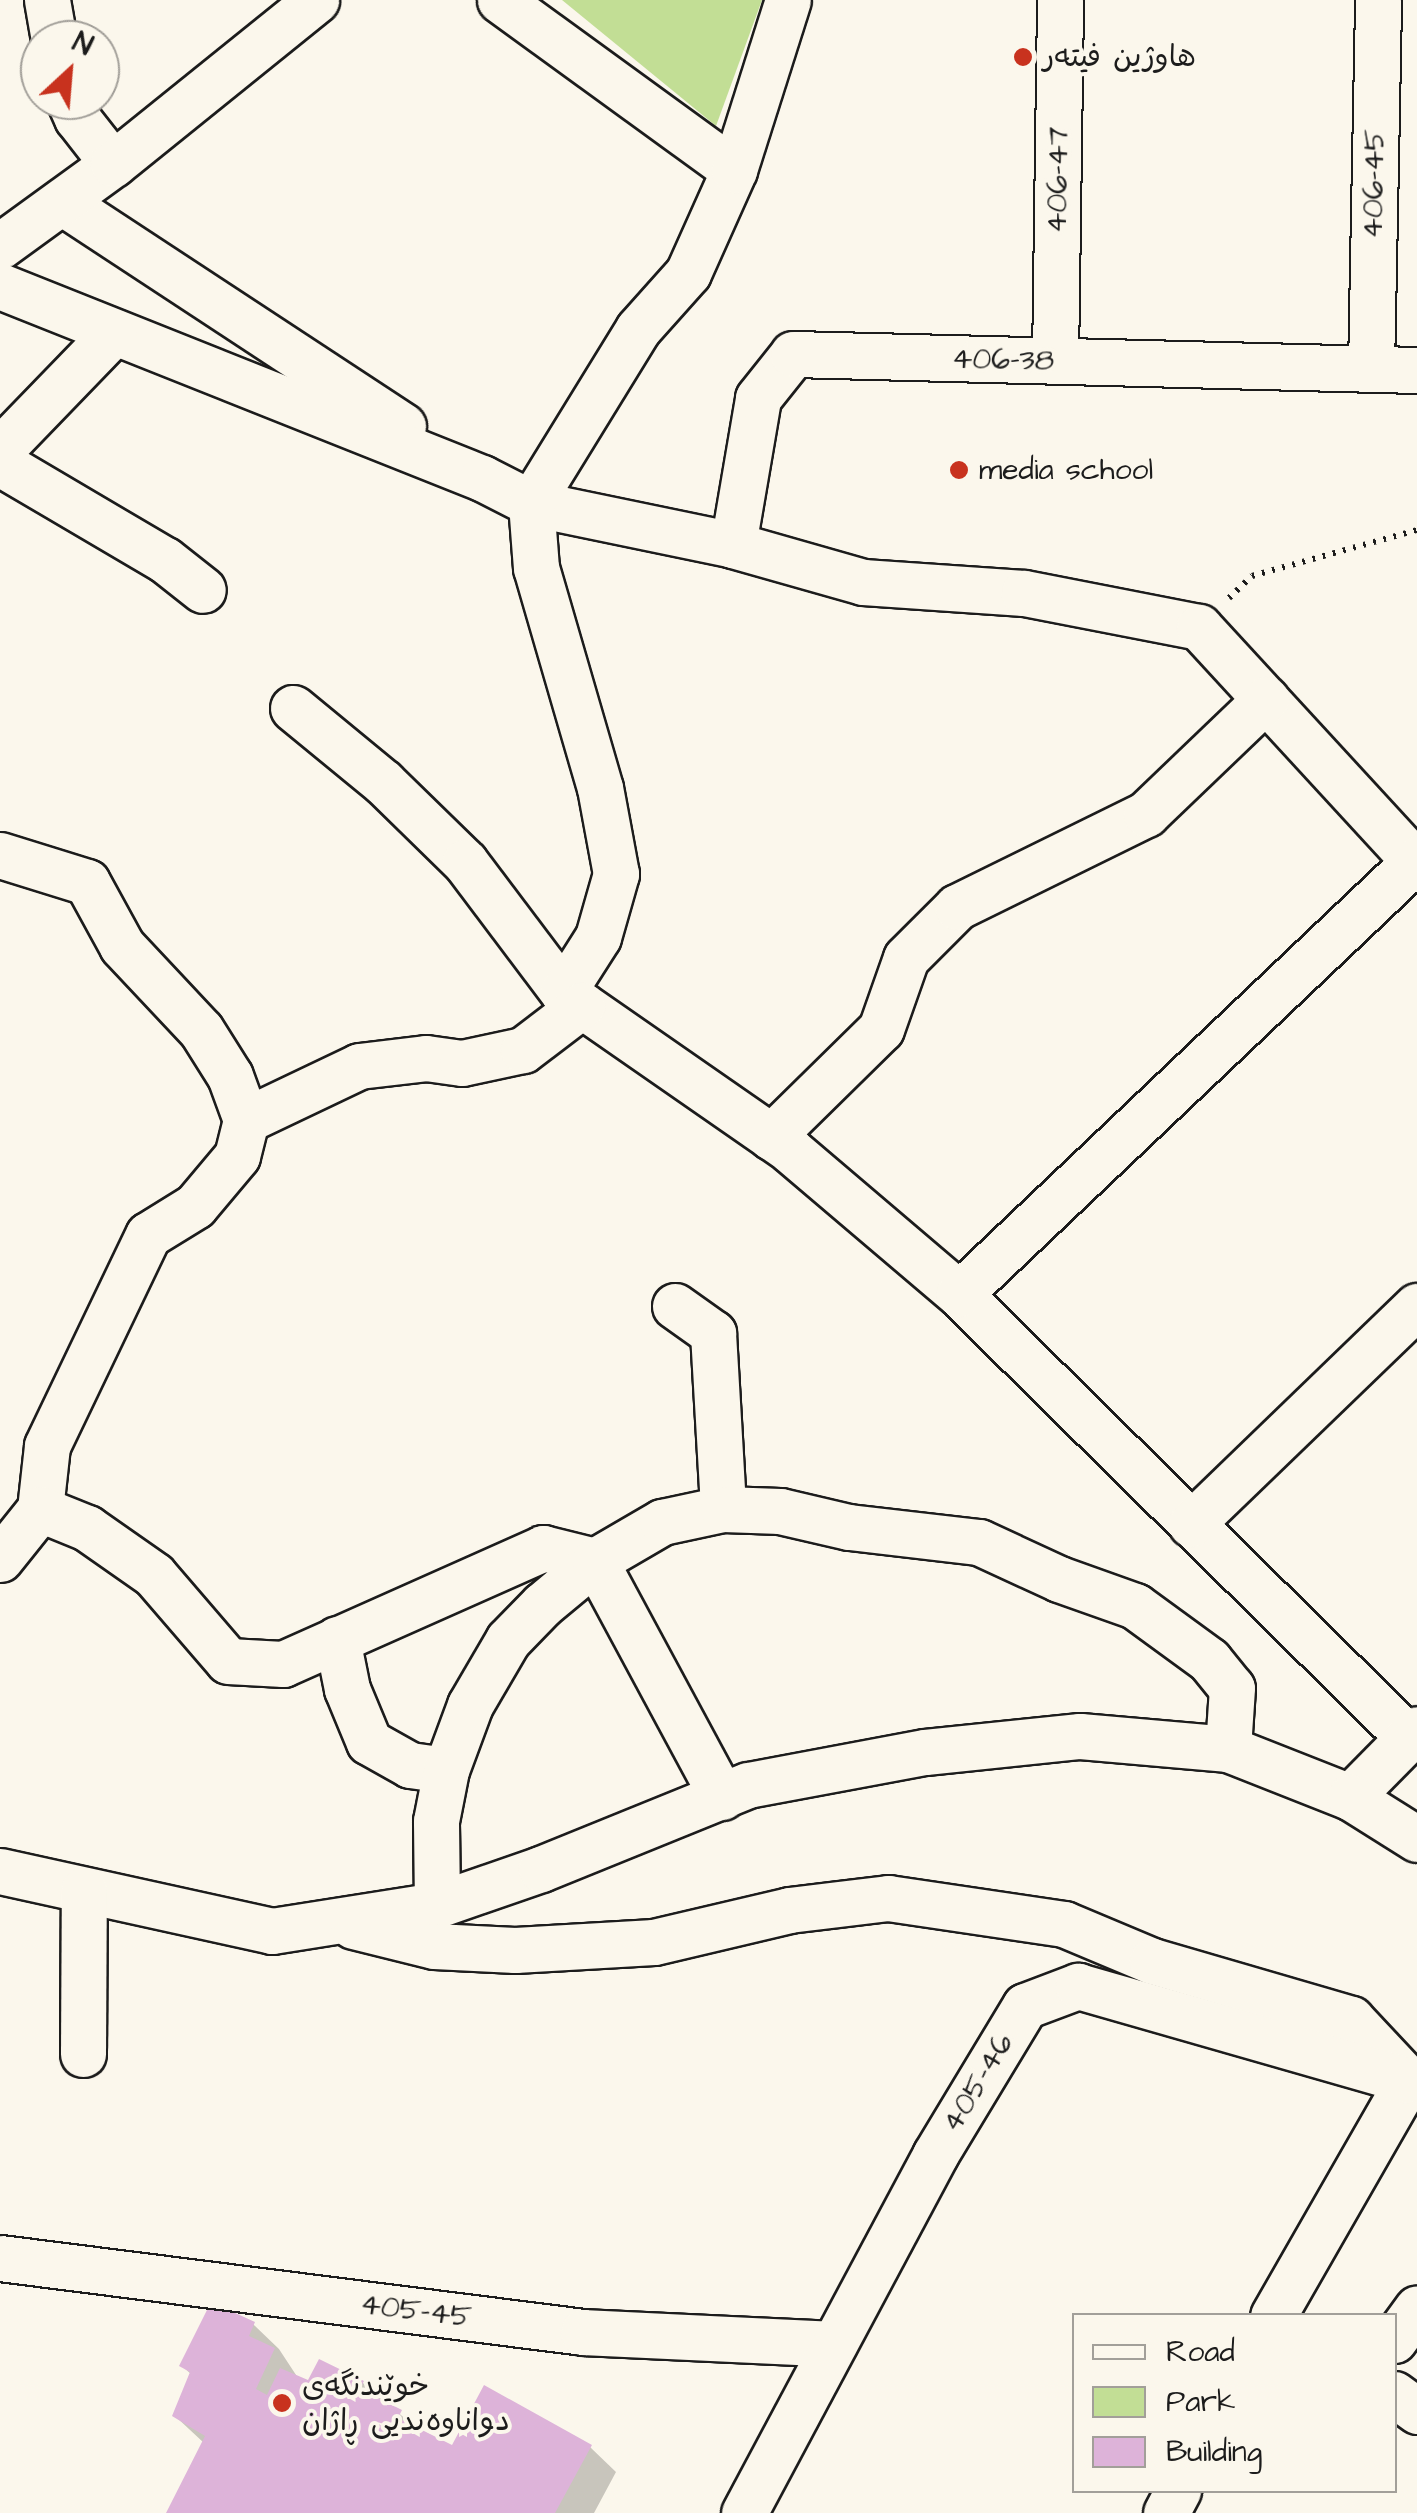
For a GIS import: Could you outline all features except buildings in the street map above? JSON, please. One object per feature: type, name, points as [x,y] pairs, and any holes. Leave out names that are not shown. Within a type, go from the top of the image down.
[{"type":"street","points":[[0,246],[113,164],[316,0]]},
{"type":"street","points":[[500,0],[734,170]]},
{"type":"street","points":[[246,1120],[359,1066],[426,1058],[462,1063],[523,1050],[572,999],[598,937],[616,874],[600,788],[536,568],[531,502],[638,329],[688,273],[734,170],[788,0]]},
{"type":"street","name":"406-47","points":[[1056,361],[1060,0]]},
{"type":"street","name":"406-45","points":[[1370,369],[1378,0]]},
{"type":"street","points":[[78,120],[113,164]]},
{"type":"street","points":[[62,202],[482,478]]},
{"type":"street","points":[[0,286],[482,478],[531,502],[734,545],[863,582],[1024,593],[1199,627],[1416,861],[959,1294]]},
{"type":"street","points":[[0,450],[114,332]]},
{"type":"street","name":"406-38","points":[[734,545],[758,398],[793,354],[1417,370]]},
{"type":"street","points":[[0,463],[165,560],[203,590]]},
{"type":"street","points":[[771,1137],[882,1029],[906,958],[957,907],[1146,814],[1266,699]]},
{"type":"street","points":[[293,708],[383,782],[465,862],[572,999],[771,1137],[959,1294],[1191,1524],[1413,1733],[1350,1797]]},
{"type":"street","points":[[0,1559],[40,1509],[47,1446],[148,1235],[194,1206],[237,1156],[246,1120],[230,1076],[201,1030],[122,946],[87,882],[2,860]]},
{"type":"street","points":[[676,1306],[712,1333],[723,1509]]},
{"type":"street","points":[[1191,1524],[1417,1306]]},
{"type":"street","points":[[40,1509],[87,1528],[154,1574],[228,1661],[283,1664],[543,1548],[595,1561],[722,1797]]},
{"type":"street","points":[[437,1905],[436,1820],[446,1770],[470,1704],[508,1640],[542,1605],[595,1561],[662,1522],[723,1509],[780,1511],[849,1527],[979,1542],[1060,1579],[1135,1606],[1209,1660],[1232,1688],[1228,1749]]},
{"type":"street","points":[[336,1640],[348,1690],[369,1742],[410,1764],[446,1770]]},
{"type":"street","points":[[8,1869],[272,1932],[437,1905],[541,1870],[748,1785],[925,1752],[1061,1738],[1228,1749],[1350,1797],[1417,1839]]},
{"type":"street","points":[[82,2054],[84,1890]]},
{"type":"street","points":[[336,1922],[434,1946],[516,1950],[654,1942],[790,1910],[888,1898],[1064,1924],[1152,1961],[1351,2019],[1412,2080],[1275,2313]]},
{"type":"street","name":"405-46","points":[[744,2513],[935,2155],[1026,2006],[1078,1986],[1412,2080]]},
{"type":"street","name":"405-45","points":[[0,2258],[584,2332],[834,2344]]},
{"type":"street","points":[[1397,2336],[1417,2308]]},
{"type":"path","points":[[1199,627],[1252,576],[1417,530]]},
{"type":"green space","points":[[562,0],[762,0],[716,126]]},
{"type":"place","name":"هاوژین فیتەر","points":[[1023,57]]},
{"type":"place","name":"media school","points":[[959,470]]},
{"type":"place","name":"خوێندنگەی دواناوەندیی ڕاژان","points":[[282,2403]]}]
